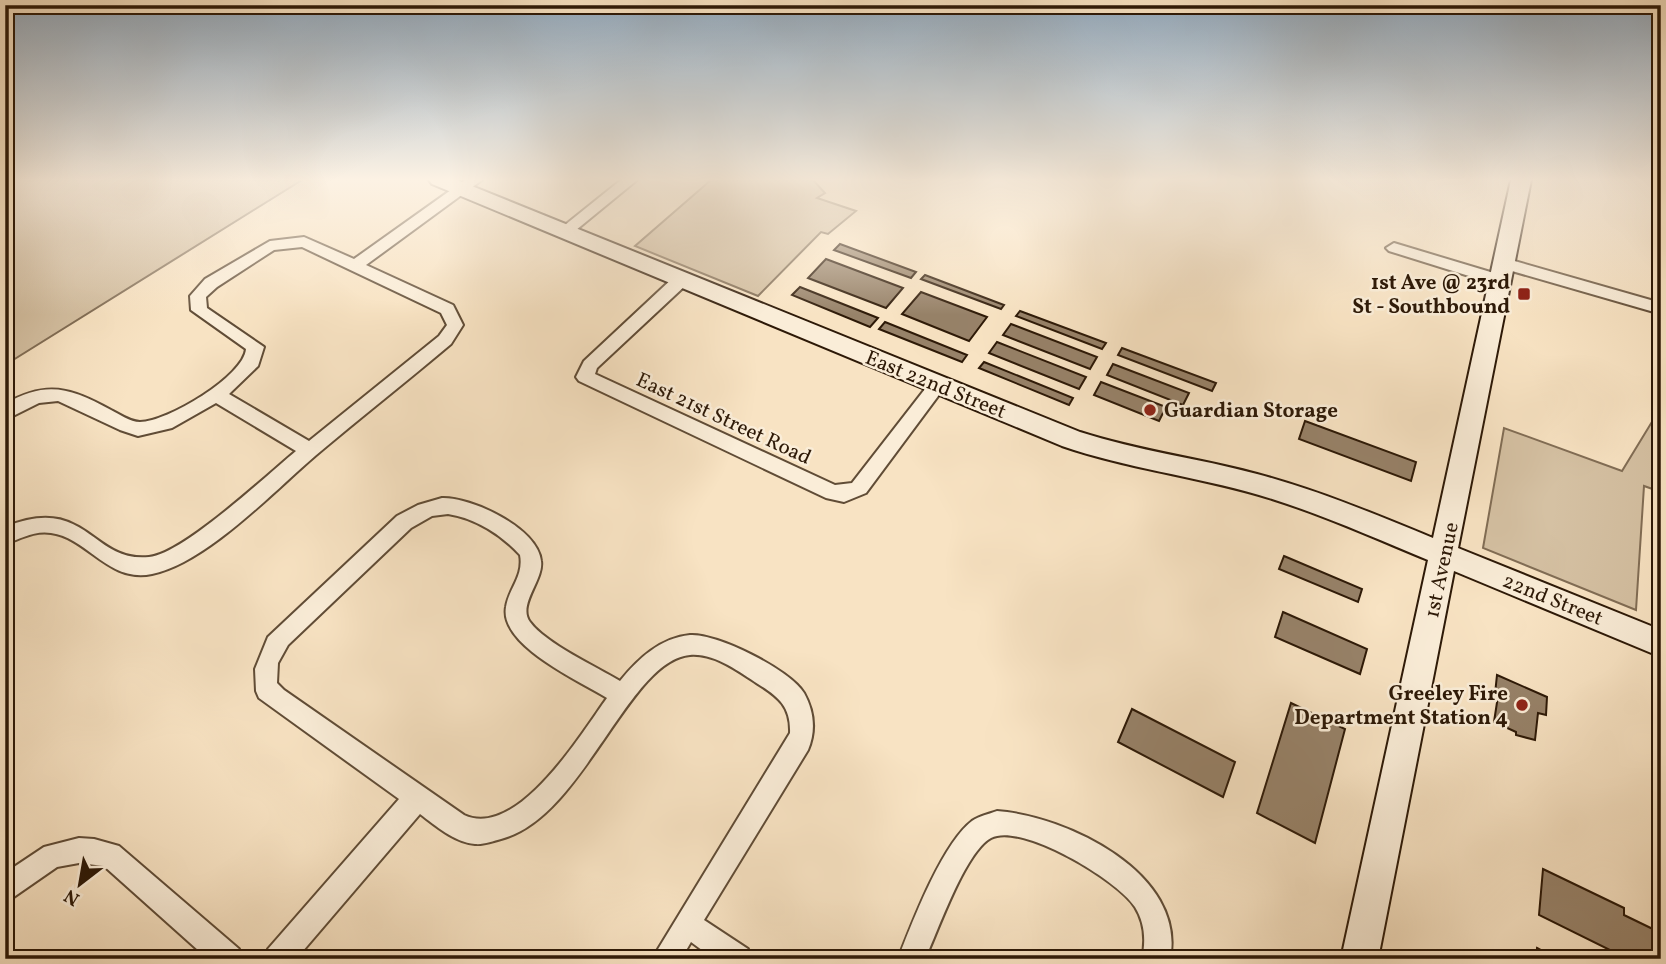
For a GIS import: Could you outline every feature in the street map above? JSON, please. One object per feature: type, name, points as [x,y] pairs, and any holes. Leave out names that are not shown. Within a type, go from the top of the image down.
[{"type":"street","points":[[356,265],[413,225]]},
{"type":"street","name":"East 22nd Street","points":[[551,225],[1072,439],[1107,451],[1287,492],[1444,555]]},
{"type":"street","points":[[565,232],[574,225]]},
{"type":"street","name":"1st Avenue","points":[[1359,959],[1512,225]]},
{"type":"street","points":[[5,414],[37,398],[65,394],[126,426],[142,429],[176,419],[214,394],[251,363],[255,346],[198,310],[198,296],[206,287],[276,244],[310,243],[446,309],[452,317],[454,328],[445,340],[215,528],[183,551],[154,565],[132,567],[118,562],[67,528],[55,525],[34,524],[5,536]]},
{"type":"street","points":[[1395,243],[1661,309]]},
{"type":"street","name":"East 21st Street Road","points":[[681,280],[590,365],[586,372],[587,380],[832,493],[850,491]]},
{"type":"street","points":[[850,491],[859,488],[938,384]]},
{"type":"street","points":[[214,394],[309,450]]},
{"type":"street","points":[[624,696],[533,641],[522,631],[516,608],[532,568],[528,549],[522,541],[461,508],[445,506],[422,511],[404,522],[280,638],[268,657],[264,671],[267,691],[455,824],[477,833],[501,830],[519,823],[540,803],[647,667],[670,648],[705,646],[720,651],[786,688],[803,716],[800,742],[792,759],[665,959]]},
{"type":"street","name":"22nd Street","points":[[1444,555],[1661,644]]},
{"type":"street","points":[[278,959],[417,798]]},
{"type":"street","points":[[911,959],[965,845],[984,828],[1014,822],[1039,829],[1121,873],[1138,889],[1152,911],[1158,933],[1156,959]]},
{"type":"street","points":[[5,890],[41,861],[59,853],[81,848],[110,855],[229,959]]},
{"type":"street","points":[[687,924],[738,959]]},
{"type":"shaded area","points":[[5,225],[230,225],[5,365]]},
{"type":"shaded area","points":[[659,225],[839,225],[828,234],[821,232],[758,296],[635,246]]},
{"type":"shaded area","points":[[1661,407],[1661,492],[1644,486],[1636,610],[1483,548],[1504,428],[1622,471]]},
{"type":"building","points":[[1658,228],[1661,229],[1661,282],[1657,281]]},
{"type":"building","points":[[840,244],[916,272],[911,278],[834,250]]},
{"type":"building","points":[[826,259],[903,288],[886,308],[808,278]]},
{"type":"building","points":[[925,275],[1004,305],[1001,309],[921,279]]},
{"type":"building","points":[[800,287],[878,318],[870,327],[792,295]]},
{"type":"building","points":[[921,292],[987,317],[969,341],[902,314]]},
{"type":"building","points":[[1020,311],[1106,343],[1102,349],[1016,316]]},
{"type":"building","points":[[885,322],[967,355],[962,362],[879,329]]},
{"type":"building","points":[[1011,324],[1097,357],[1090,369],[1003,335]]},
{"type":"building","points":[[997,342],[1086,377],[1079,389],[989,353]]},
{"type":"building","points":[[1122,348],[1216,383],[1212,391],[1118,355]]},
{"type":"building","points":[[984,362],[1073,398],[1069,405],[979,368]]},
{"type":"building","points":[[1113,364],[1189,393],[1183,405],[1107,375]]},
{"type":"building","points":[[1101,382],[1166,407],[1159,421],[1094,395]]},
{"type":"building","points":[[1305,421],[1416,462],[1411,481],[1299,439]]},
{"type":"building","points":[[1284,556],[1362,589],[1358,602],[1279,569]]},
{"type":"building","points":[[1283,612],[1367,649],[1360,674],[1275,637]]},
{"type":"building","name":"Greeley Fire Department Station 4","points":[[1497,675],[1547,697],[1546,715],[1538,713],[1535,740],[1516,735],[1516,732],[1494,722],[1498,696],[1495,694]]},
{"type":"building","points":[[1291,703],[1345,729],[1315,843],[1257,813]]},
{"type":"building","points":[[1132,709],[1235,762],[1223,797],[1118,742]]},
{"type":"building","points":[[1543,869],[1624,908],[1624,915],[1661,933],[1661,959],[1628,959],[1539,915]]},
{"type":"building","points":[[1537,948],[1557,959],[1536,959]]},
{"type":"place","name":"1st Ave @ 23rd St - Southbound","points":[[1524,294]]},
{"type":"place","name":"Guardian Storage","points":[[1150,410]]},
{"type":"place","name":"Greeley Fire Department Station 4","points":[[1522,705]]}]
